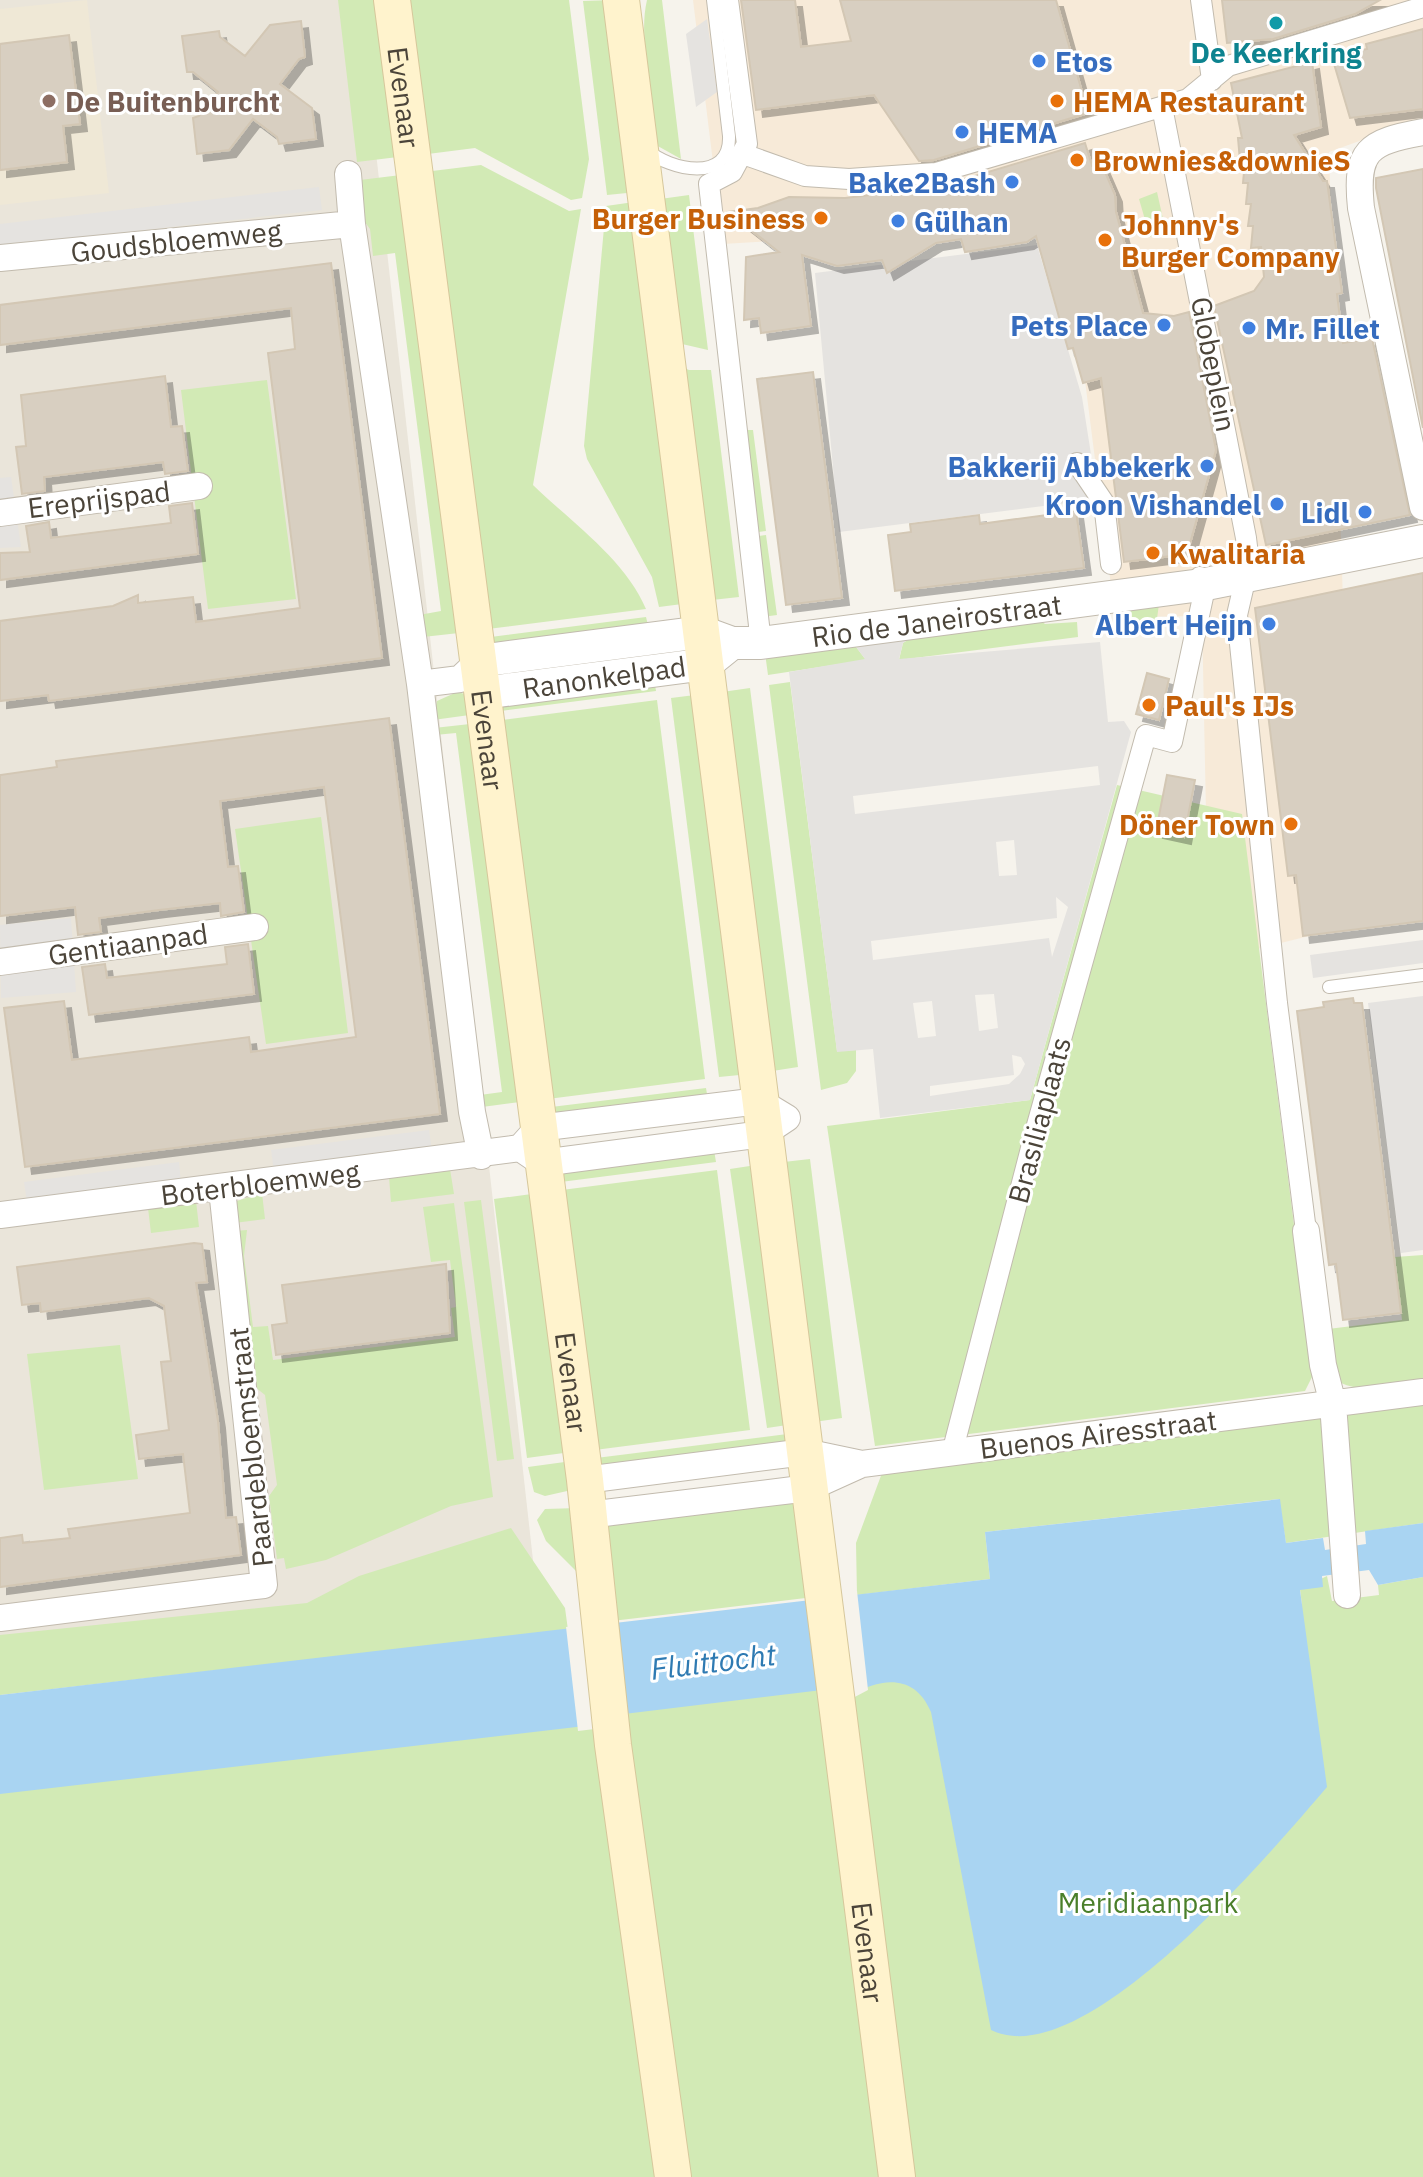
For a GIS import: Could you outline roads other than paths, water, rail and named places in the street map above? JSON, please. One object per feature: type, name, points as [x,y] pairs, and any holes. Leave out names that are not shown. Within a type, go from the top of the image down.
[{"type":"main road","name":"Evenaar","points":[[394,7],[533,1146],[586,1497],[613,1745],[673,2177]]},
{"type":"main road","name":"Evenaar","points":[[626,10],[640,143],[725,645],[779,1116],[809,1488],[897,2177]]},
{"type":"street","points":[[725,645],[709,184],[732,172],[747,144],[728,0]]},
{"type":"street","points":[[1201,0],[1212,80]]},
{"type":"street","points":[[743,154],[805,176],[937,178],[1096,125],[1188,99],[1228,66],[1423,7]]},
{"type":"street","name":"Globeplein","points":[[1162,107],[1246,538],[1247,576],[1237,615],[1277,997],[1306,1231]]},
{"type":"street","points":[[1423,132],[1377,143],[1361,161],[1358,175],[1361,208],[1423,507]]},
{"type":"street","points":[[348,174],[352,224],[420,684],[472,1112],[481,1156]]},
{"type":"street","name":"Goudsbloemweg","points":[[0,258],[352,224]]},
{"type":"street","points":[[1077,463],[1104,503],[1111,564]]},
{"type":"street","name":"Ereprijspad","points":[[0,513],[199,486]]},
{"type":"street","name":"Rio de Janeirostraat","points":[[725,645],[1200,578],[1247,576],[1423,541]]},
{"type":"street","name":"Brasiliaplaats","points":[[952,1453],[977,1350],[1146,735],[1172,742],[1203,597],[1200,578]]},
{"type":"street","name":"Ranonkelpad","points":[[420,684],[725,645]]},
{"type":"street","name":"Gentiaanpad","points":[[0,962],[255,927]]},
{"type":"street","name":"Boterbloemweg","points":[[0,1215],[779,1116]]},
{"type":"street","name":"Paardebloemstraat","points":[[0,1618],[264,1585],[222,1189]]},
{"type":"street","points":[[1306,1231],[1323,1365],[1333,1404],[1347,1595]]},
{"type":"street","name":"Buenos Airesstraat","points":[[809,1488],[862,1464],[1423,1392]]},
{"type":"street","points":[[586,1497],[805,1452]]},
{"type":"street","name":"Buenos Airesstraat","points":[[805,1452],[862,1464]]},
{"type":"street","points":[[586,1497],[809,1488]]},
{"type":"lane","points":[[640,143],[661,162],[679,168],[715,165],[727,152],[729,136],[713,0]]},
{"type":"lane","points":[[1329,987],[1423,975]]},
{"type":"water","name":"Fluittocht","points":[[1280,1499],[1286,1543],[1323,1538],[1325,1550],[1366,1544],[1365,1531],[1423,1523],[1423,1577],[1378,1585],[1369,1570],[1322,1576],[1323,1587],[1300,1590],[1327,1787],[1221,1904],[1173,1950],[1124,1990],[1075,2020],[1030,2035],[991,2030],[931,1712],[916,1691],[897,1682],[874,1685],[851,1695],[822,1690],[624,1714],[602,1724],[0,1794],[0,1695],[990,1579],[985,1532]]},
{"type":"place","name":"De Keerkring","points":[[1276,23]]},
{"type":"place","name":"Etos","points":[[1039,61]]},
{"type":"place","name":"De Buitenburcht","points":[[49,101]]},
{"type":"place","name":"HEMA Restaurant","points":[[1057,101]]},
{"type":"place","name":"HEMA","points":[[962,132]]},
{"type":"place","name":"Brownies&downieS","points":[[1077,160]]},
{"type":"place","name":"Bake2Bash","points":[[1012,182]]},
{"type":"place","name":"Burger Business","points":[[821,218]]},
{"type":"place","name":"Gülhan","points":[[898,221]]},
{"type":"place","name":"Johnny's Burger Company","points":[[1105,240]]},
{"type":"place","name":"Pets Place","points":[[1164,325]]},
{"type":"place","name":"Mr. Fillet","points":[[1249,328]]},
{"type":"place","name":"Bakkerij Abbekerk","points":[[1207,466]]},
{"type":"place","name":"Kroon Vishandel","points":[[1277,504]]},
{"type":"place","name":"Lidl","points":[[1365,512]]},
{"type":"place","name":"Kwalitaria","points":[[1153,553]]},
{"type":"place","name":"Albert Heijn","points":[[1269,624]]},
{"type":"place","name":"Paul's IJs","points":[[1149,705]]},
{"type":"place","name":"Döner Town","points":[[1291,824]]},
{"type":"park label","name":"Meridiaanpark","points":[[1148,1902]]}]
